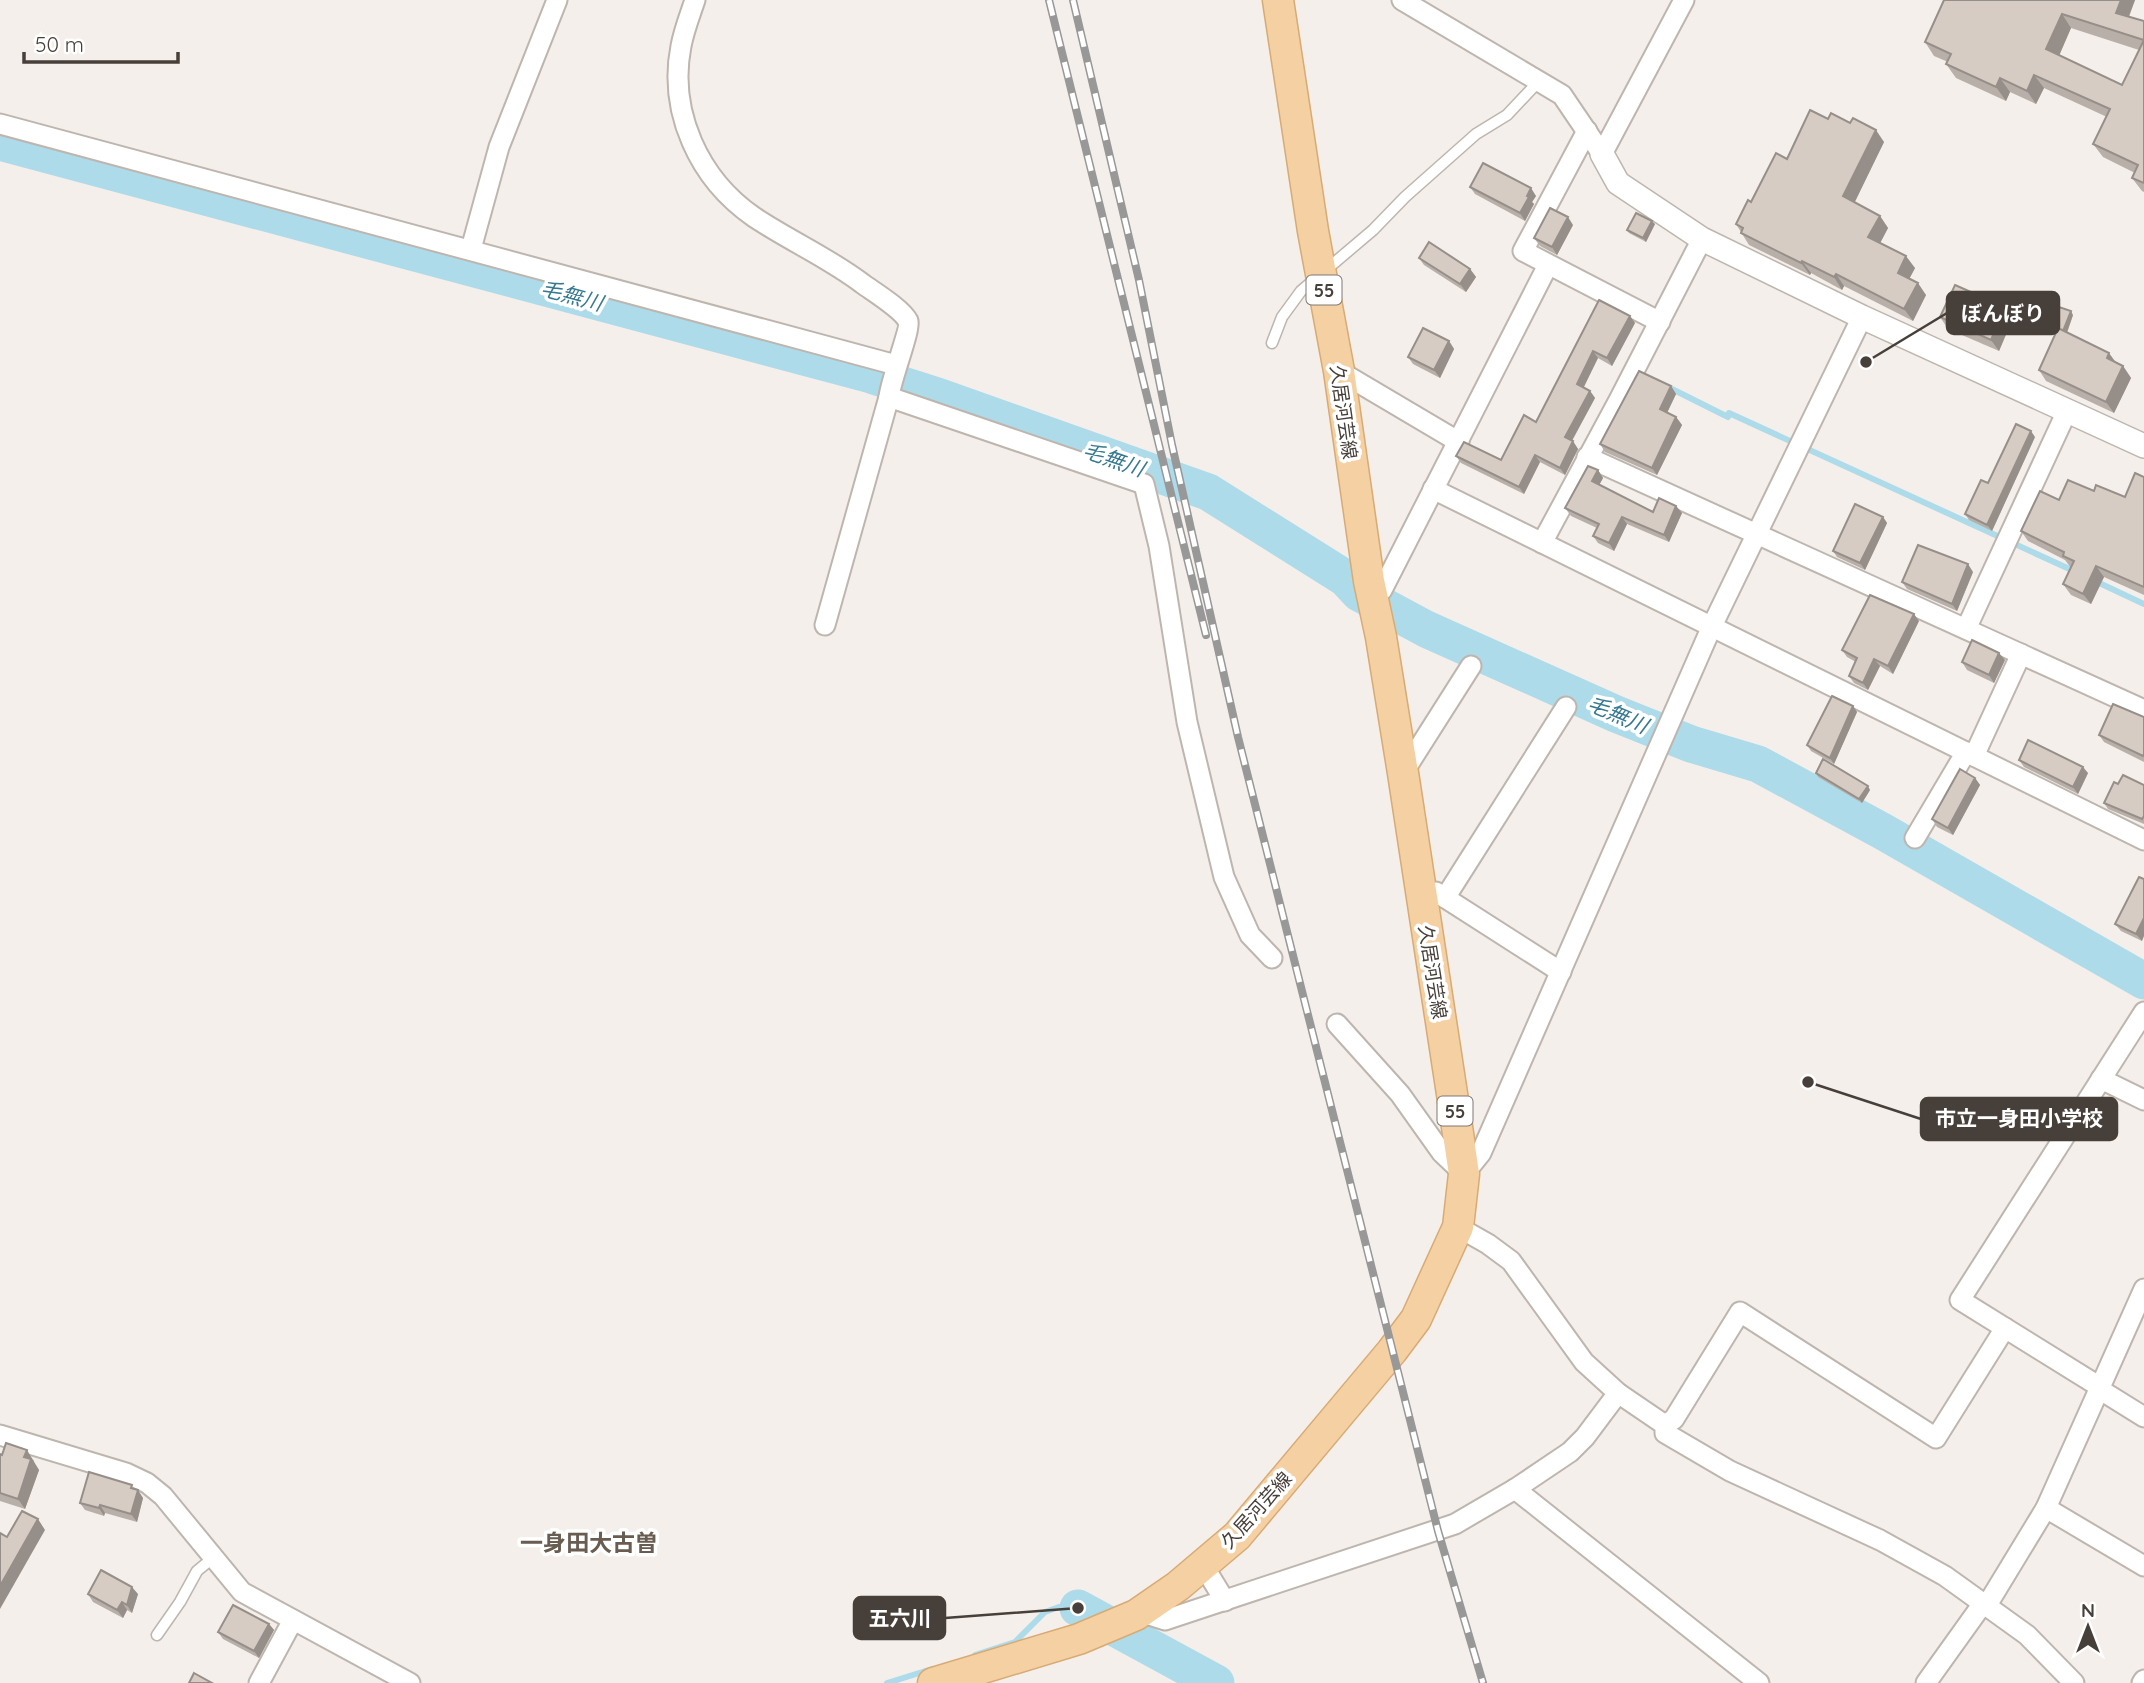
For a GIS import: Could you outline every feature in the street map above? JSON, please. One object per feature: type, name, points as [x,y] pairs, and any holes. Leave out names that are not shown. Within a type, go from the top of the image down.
[{"type":"main road","name":"久居河芸線","points":[[933,1683],[1079,1639],[1138,1614],[1178,1586],[1237,1536],[1392,1352],[1416,1319],[1458,1227],[1464,1174],[1403,773],[1369,581],[1339,371],[1278,0]]},
{"type":"street","points":[[471,250],[499,147],[557,0]]},
{"type":"street","points":[[695,0],[681,44],[679,62],[682,113],[694,149],[706,169],[735,203],[854,277],[898,310],[908,321],[909,331],[895,367],[825,625]]},
{"type":"street","points":[[1402,0],[1562,95],[1618,183],[1702,239],[1861,317],[2144,446]]},
{"type":"street","points":[[1602,154],[1684,0]]},
{"type":"street","points":[[0,124],[895,367]]},
{"type":"street","points":[[1587,131],[1523,251],[1660,322]]},
{"type":"street","points":[[1542,542],[1702,239]]},
{"type":"street","points":[[1369,581],[1382,590],[1548,265]]},
{"type":"street","points":[[1337,1024],[1400,1094],[1442,1153],[1464,1174],[1481,1153],[1668,722],[1755,533],[1861,317]]},
{"type":"street","points":[[1339,371],[1459,442]]},
{"type":"street","points":[[889,395],[1144,484],[1159,546],[1170,629],[1187,722],[1224,877],[1250,935],[1272,958]]},
{"type":"street","points":[[1966,629],[2067,411]]},
{"type":"street","points":[[1587,457],[2144,710]]},
{"type":"street","points":[[1433,489],[2144,841]]},
{"type":"street","points":[[1915,838],[1970,754],[2021,654]]},
{"type":"street","points":[[1403,773],[1471,666]]},
{"type":"street","points":[[1444,898],[1566,706]]},
{"type":"street","points":[[1418,879],[1561,972]]},
{"type":"street","points":[[2144,1012],[1960,1300],[2144,1417]]},
{"type":"street","points":[[2101,1079],[2144,1100]]},
{"type":"street","points":[[1458,1227],[1511,1261],[1584,1362],[1618,1393],[1665,1425]]},
{"type":"street","points":[[1926,1683],[1986,1604],[2046,1508],[2144,1289]]},
{"type":"street","points":[[1665,1425],[1674,1419],[1740,1312],[1936,1438],[2005,1328]]},
{"type":"street","points":[[1138,1614],[1165,1619],[1438,1531],[1515,1489],[1570,1452],[1585,1437],[1618,1393]]},
{"type":"street","points":[[1665,1425],[1665,1433],[1730,1471],[1880,1541],[1945,1576],[2027,1635],[2074,1683]]},
{"type":"street","points":[[0,1435],[126,1473],[147,1483],[163,1496],[242,1592],[410,1683]]},
{"type":"street","points":[[1515,1489],[1759,1683]]},
{"type":"street","points":[[2046,1508],[2144,1566]]},
{"type":"street","points":[[1203,1565],[1225,1601]]},
{"type":"street","points":[[259,1683],[293,1620]]},
{"type":"lane","points":[[1272,343],[1288,308],[1301,290],[1373,230],[1405,197],[1476,134],[1507,115],[1539,81]]},
{"type":"lane","points":[[157,1635],[197,1571],[214,1557]]},
{"type":"building","points":[[1944,0],[2121,0],[2116,13],[2144,21],[2144,40],[2144,183],[2132,178],[2138,165],[2093,144],[2110,109],[2034,75],[2027,91],[2000,78],[1996,87],[1946,64],[1951,54],[1925,42]],"holes":[[[2062,14],[2144,40],[2122,85],[2046,49]]]},
{"type":"building","points":[[1810,110],[1828,119],[1831,113],[1850,123],[1853,118],[1876,130],[1843,196],[1880,216],[1868,237],[1906,256],[1898,273],[1918,283],[1904,309],[1836,274],[1834,277],[1802,261],[1801,263],[1741,233],[1743,228],[1736,224],[1748,200],[1751,202],[1776,153],[1787,159]]},
{"type":"building","points":[[1483,163],[1531,188],[1520,213],[1470,187]]},
{"type":"building","points":[[1550,208],[1568,217],[1552,247],[1534,238]]},
{"type":"building","points":[[1636,213],[1652,221],[1643,238],[1627,230]]},
{"type":"building","points":[[1429,242],[1470,269],[1460,284],[1419,258]]},
{"type":"building","points":[[1955,285],[2005,307],[1991,340],[1940,317]]},
{"type":"building","points":[[1599,300],[1630,316],[1607,358],[1593,351],[1577,384],[1590,391],[1565,437],[1573,441],[1560,468],[1535,455],[1519,487],[1456,456],[1464,442],[1501,460],[1524,415],[1536,422]]},
{"type":"building","points":[[2053,305],[2071,311],[2063,331],[2046,325]]},
{"type":"building","points":[[1423,328],[1449,341],[1434,370],[1408,357]]},
{"type":"building","points":[[2058,328],[2109,353],[2107,358],[2123,366],[2106,402],[2039,370]]},
{"type":"building","points":[[1639,371],[1671,386],[1660,409],[1676,417],[1652,468],[1600,444]]},
{"type":"building","points":[[2016,424],[2031,431],[1987,525],[1965,514],[1981,480],[1988,483]]},
{"type":"building","points":[[1588,466],[1598,470],[1592,481],[1653,512],[1659,498],[1676,506],[1664,535],[1622,517],[1609,543],[1593,536],[1599,524],[1565,508]]},
{"type":"building","points":[[2135,473],[2144,477],[2144,587],[2096,566],[2083,594],[2063,584],[2074,561],[2063,556],[2064,552],[2021,531],[2040,491],[2059,500],[2068,480],[2094,491],[2096,485],[2125,497]]},
{"type":"building","points":[[1855,504],[1883,517],[1860,563],[1833,551]]},
{"type":"building","points":[[1918,545],[1968,564],[1952,604],[1902,582]]},
{"type":"building","points":[[1870,595],[1914,614],[1888,666],[1874,659],[1863,683],[1849,676],[1857,658],[1842,650]]},
{"type":"building","points":[[1972,640],[1999,653],[1989,675],[1962,662]]},
{"type":"building","points":[[1832,696],[1853,706],[1830,758],[1807,745]]},
{"type":"building","points":[[2113,704],[2144,717],[2143,756],[2099,735]]},
{"type":"building","points":[[2028,740],[2083,767],[2073,787],[2019,760]]},
{"type":"building","points":[[1823,759],[1868,786],[1859,799],[1816,773]]},
{"type":"building","points":[[1960,769],[1975,778],[1948,828],[1932,819]]},
{"type":"building","points":[[2123,775],[2144,785],[2142,819],[2104,803],[2114,782],[2118,784]]},
{"type":"building","points":[[2139,877],[2144,879],[2144,918],[2136,934],[2115,924]]},
{"type":"building","points":[[6,1443],[27,1450],[24,1457],[31,1459],[18,1499],[0,1493],[0,1454],[2,1455]]},
{"type":"building","points":[[89,1472],[132,1485],[131,1488],[138,1490],[131,1514],[100,1505],[99,1508],[80,1503]]},
{"type":"building","points":[[22,1511],[38,1519],[0,1586],[0,1533],[7,1537]]},
{"type":"building","points":[[101,1570],[132,1587],[127,1605],[122,1602],[117,1610],[88,1594]]},
{"type":"building","points":[[233,1605],[269,1624],[254,1651],[218,1632]]},
{"type":"building","points":[[194,1673],[212,1683],[189,1683]]},
{"type":"waterway","name":"毛無川","points":[[0,142],[871,375],[1208,492],[1345,578],[1359,593],[1426,629],[1616,714],[1691,744],[1758,764],[1882,831],[2144,981]]},
{"type":"waterway","points":[[1668,387],[1728,417],[1729,413],[2076,572]]},
{"type":"waterway","points":[[2095,581],[2144,604]]},
{"type":"waterway","points":[[975,1655],[1015,1642],[1045,1612],[1059,1607],[1078,1608]]},
{"type":"waterway","points":[[1078,1608],[1216,1683]]},
{"type":"waterway","points":[[887,1683],[932,1669]]},
{"type":"railway","points":[[1049,0],[1206,635]]},
{"type":"railway","points":[[1073,0],[1139,280],[1172,445],[1238,737],[1438,1531],[1483,1683]]},
{"type":"place","name":"ぼんぼり","points":[[1866,362]]},
{"type":"place","name":"市立一身田小学校","points":[[1808,1082]]},
{"type":"place","name":"五六川","points":[[1078,1608]]},
{"type":"district","name":"一身田大古曽","points":[[589,1542]]}]
